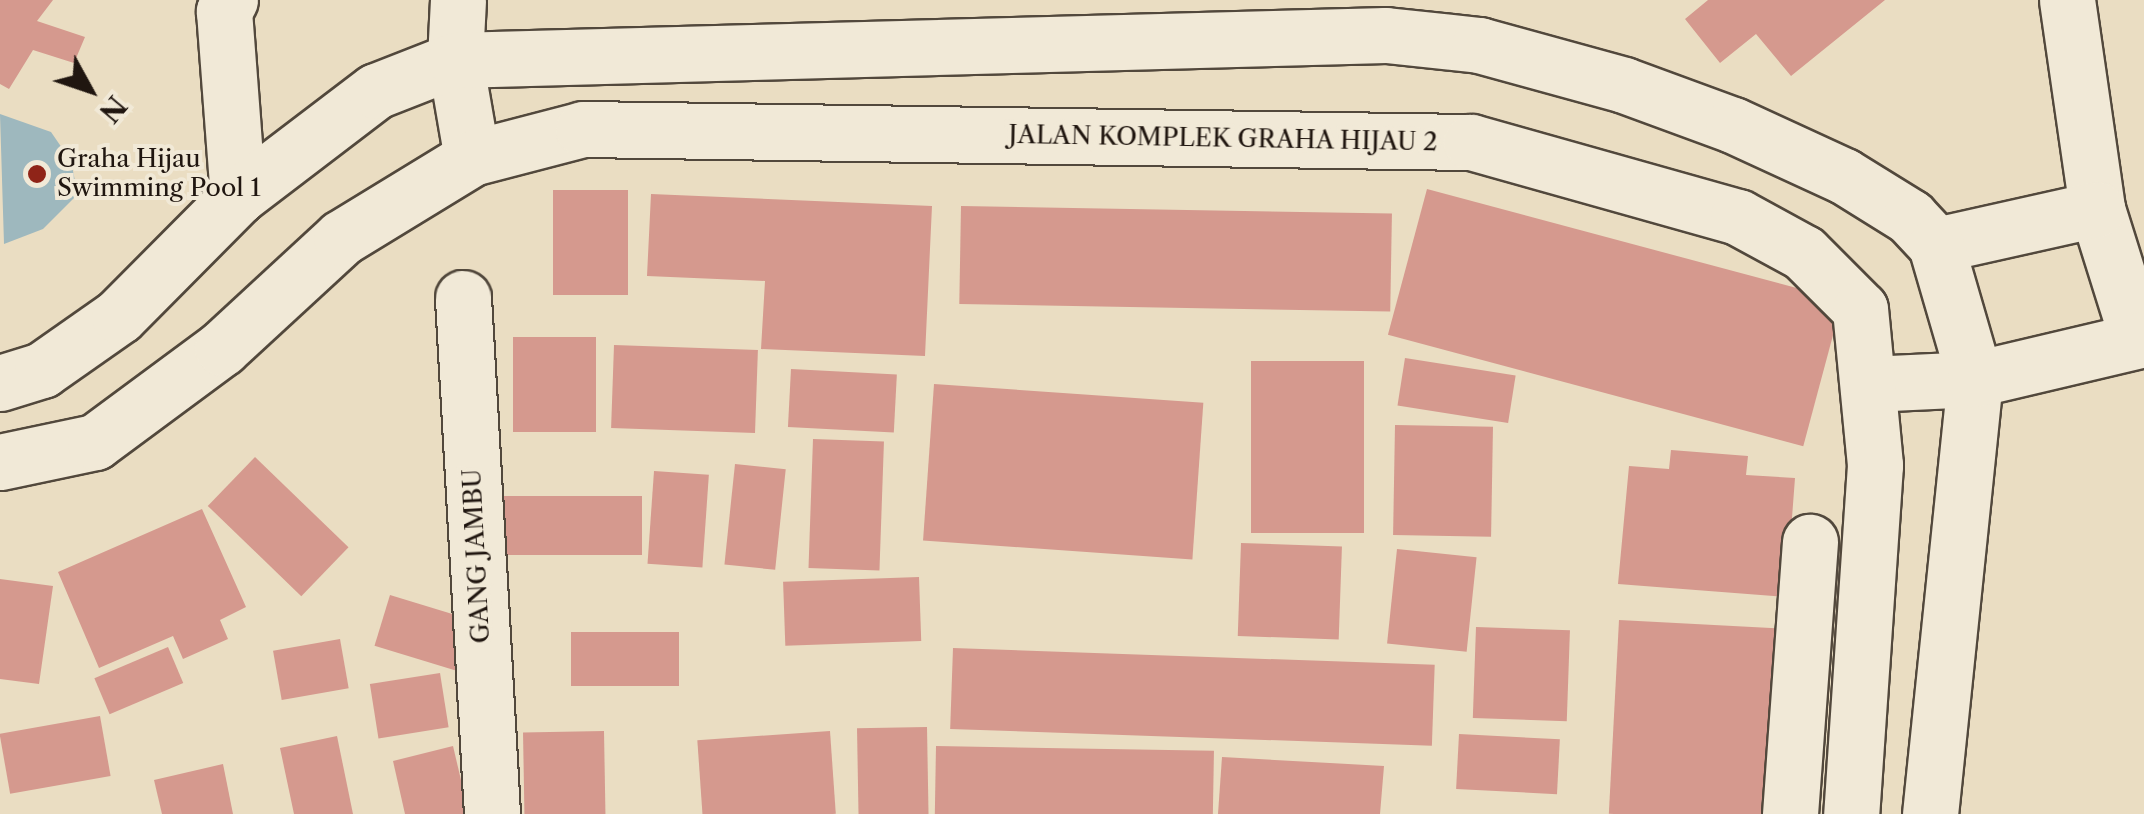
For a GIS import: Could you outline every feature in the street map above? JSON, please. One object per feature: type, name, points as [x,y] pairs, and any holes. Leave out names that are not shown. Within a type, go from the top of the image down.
[{"type":"street","points":[[230,0],[224,11],[238,196]]},
{"type":"street","points":[[458,0],[455,60],[472,158]]},
{"type":"street","points":[[1086,41],[1180,0]]},
{"type":"street","points":[[1869,384],[1975,379],[2141,339],[2097,208],[2066,0]]},
{"type":"street","points":[[0,383],[42,370],[119,316],[238,196],[376,91],[455,60],[1086,41],[1383,17],[1624,84],[1732,125],[1844,176],[1910,217],[1936,245],[1975,379],[1930,814]]},
{"type":"street","name":"JALAN KOMPLEK GRAHA HIJAU 2","points":[[0,462],[94,442],[222,348],[341,238],[472,158],[583,129],[1471,142],[1738,217],[1804,253],[1860,309],[1875,465],[1851,814]]},
{"type":"street","points":[[1936,245],[2097,208]]},
{"type":"street","name":"GANG JAMBU","points":[[462,298],[492,814]]},
{"type":"street","points":[[1790,814],[1810,542]]},
{"type":"water","name":"Graha Hijau Swimming Pool 1","points":[[0,114],[51,132],[71,161],[76,186],[74,198],[43,229],[4,244]]},
{"type":"building","points":[[0,0],[53,0],[37,21],[85,37],[74,63],[33,50],[9,89],[0,84]]},
{"type":"building","points":[[1708,0],[1885,0],[1791,76],[1756,34],[1720,63],[1685,19]]},
{"type":"building","points":[[1427,189],[1842,300],[1803,446],[1388,335]]},
{"type":"building","points":[[553,190],[628,190],[628,295],[553,295]]},
{"type":"building","points":[[651,194],[932,206],[925,356],[761,349],[765,281],[647,276]]},
{"type":"building","points":[[961,206],[1392,214],[1390,312],[959,304]]},
{"type":"building","points":[[513,337],[596,337],[596,432],[513,432]]},
{"type":"building","points":[[614,345],[758,350],[755,433],[611,428]]},
{"type":"building","points":[[1405,358],[1516,376],[1508,423],[1397,405]]},
{"type":"building","points":[[1251,361],[1364,361],[1364,533],[1251,533]]},
{"type":"building","points":[[791,369],[897,375],[894,432],[788,427]]},
{"type":"building","points":[[934,384],[1203,403],[1192,559],[923,541]]},
{"type":"building","points":[[1395,425],[1493,427],[1491,537],[1393,535]]},
{"type":"building","points":[[813,439],[884,441],[879,570],[808,568]]},
{"type":"building","points":[[1671,450],[1748,456],[1746,475],[1795,478],[1786,597],[1618,584],[1629,466],[1669,469]]},
{"type":"building","points":[[255,457],[349,547],[301,596],[208,506]]},
{"type":"building","points":[[735,464],[786,469],[775,570],[724,564]]},
{"type":"building","points":[[654,471],[709,475],[702,568],[648,564]]},
{"type":"building","points":[[500,496],[642,496],[642,555],[500,555]]},
{"type":"building","points":[[202,509],[246,607],[220,620],[228,639],[183,659],[173,636],[99,668],[58,572]]},
{"type":"building","points":[[1241,543],[1342,547],[1339,639],[1238,636]]},
{"type":"building","points":[[1397,549],[1477,557],[1467,652],[1387,643]]},
{"type":"building","points":[[919,577],[921,641],[785,646],[783,582]]},
{"type":"building","points":[[0,579],[53,586],[39,684],[0,679]]},
{"type":"building","points":[[390,595],[470,620],[455,670],[375,646]]},
{"type":"building","points":[[1619,620],[1776,628],[1766,814],[1609,814]]},
{"type":"building","points":[[1476,627],[1570,630],[1567,721],[1473,718]]},
{"type":"building","points":[[571,632],[679,632],[679,686],[571,686]]},
{"type":"building","points":[[340,639],[349,688],[282,700],[273,651]]},
{"type":"building","points":[[168,647],[183,683],[110,714],[94,678]]},
{"type":"building","points":[[953,648],[1435,665],[1432,746],[950,729]]},
{"type":"building","points":[[440,673],[449,727],[378,738],[370,684]]},
{"type":"building","points":[[100,716],[111,776],[10,794],[0,734]]},
{"type":"building","points":[[927,727],[929,814],[859,814],[857,728]]},
{"type":"building","points":[[604,731],[605,814],[524,814],[523,732]]},
{"type":"building","points":[[830,731],[836,814],[702,814],[697,740]]},
{"type":"building","points":[[1459,734],[1560,739],[1557,794],[1456,789]]},
{"type":"building","points":[[337,736],[353,814],[294,814],[280,748]]},
{"type":"building","points":[[453,746],[469,814],[405,814],[393,761]]},
{"type":"building","points":[[936,746],[1214,751],[1213,814],[935,814]]},
{"type":"building","points":[[1222,757],[1384,766],[1380,814],[1218,814]]},
{"type":"building","points":[[223,764],[233,814],[162,814],[154,780]]},
{"type":"place","name":"Graha Hijau Swimming Pool 1","points":[[37,174]]}]
